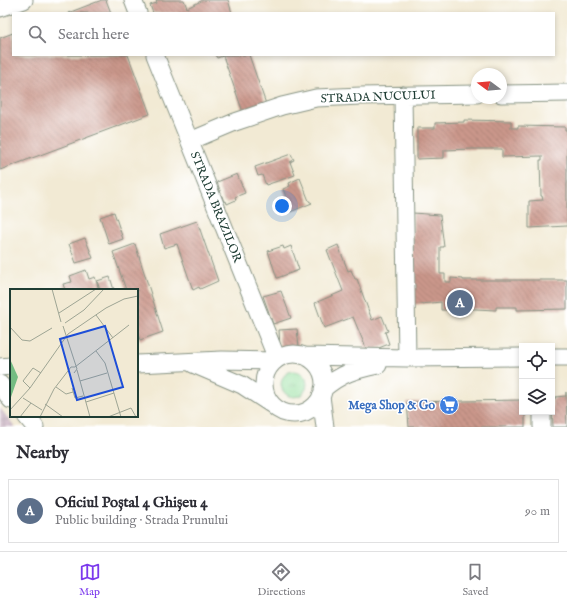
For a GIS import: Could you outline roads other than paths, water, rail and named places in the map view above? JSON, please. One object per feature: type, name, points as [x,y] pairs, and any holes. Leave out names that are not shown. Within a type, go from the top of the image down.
[{"type":"street","points":[[0,8],[24,0]]},
{"type":"street","points":[[132,0],[138,12]]},
{"type":"street","name":"STRADA BRAZILOR","points":[[155,56],[275,360]]},
{"type":"street","points":[[507,94],[567,93]]},
{"type":"street","name":"STRADA NUCULUI","points":[[190,141],[235,122],[282,106],[316,98],[471,94]]},
{"type":"street","points":[[403,95],[407,358]]},
{"type":"street","points":[[138,364],[222,360],[275,360],[290,354],[305,356],[407,358],[519,357]]},
{"type":"street","points":[[305,356],[318,366],[322,373],[325,427]]},
{"type":"street","points":[[555,357],[567,357]]},
{"type":"street","points":[[189,362],[229,378],[283,412],[300,414],[309,410],[316,404],[322,393],[342,375],[352,370],[407,358]]},
{"type":"street","points":[[271,404],[266,396],[264,382],[268,368],[275,360]]},
{"type":"street","points":[[0,384],[10,399]]},
{"type":"street","points":[[291,414],[305,427]]},
{"type":"street","points":[[542,415],[542,427]]},
{"type":"street","points":[[27,417],[35,427]]},
{"type":"place","name":"Oficiul Poștal 4 Ghișeu 4","points":[[460,303]]},
{"type":"place","name":"Mega Shop & Go","points":[[449,405]]}]
